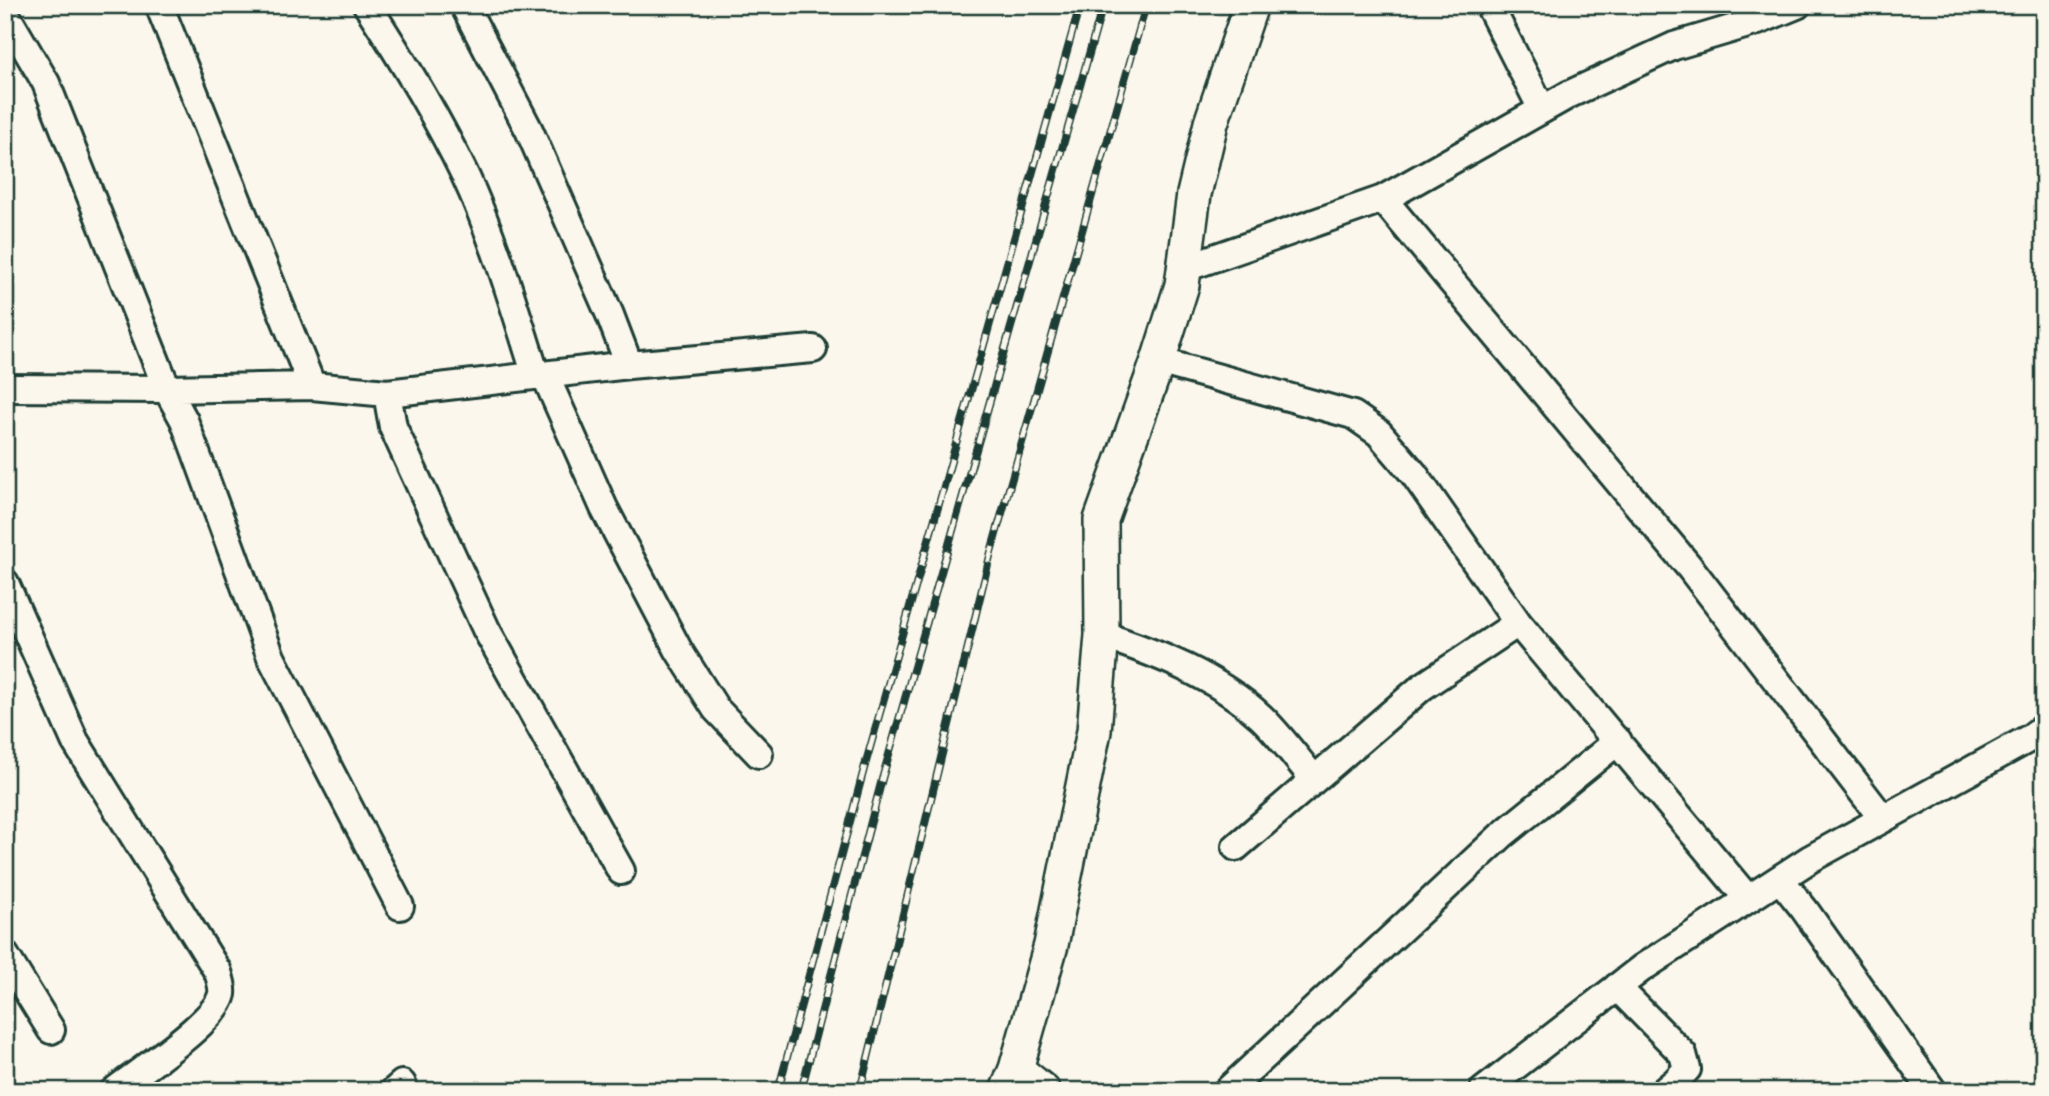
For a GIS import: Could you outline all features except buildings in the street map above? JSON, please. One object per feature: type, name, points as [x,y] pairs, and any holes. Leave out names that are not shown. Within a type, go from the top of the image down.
[{"type":"street","points":[[159,5],[312,386]]},
{"type":"street","points":[[367,5],[411,72],[464,174],[540,376],[604,508],[679,650],[716,709],[759,754]]},
{"type":"street","points":[[464,5],[529,130],[629,365]]},
{"type":"street","points":[[1043,1091],[1012,1080],[1051,945],[1094,730],[1102,635],[1101,520],[1182,285],[1194,194],[1211,122],[1251,5]]},
{"type":"street","points":[[1489,5],[1542,109]]},
{"type":"street","points":[[1185,268],[1383,199],[1542,109],[1674,46],[1758,21],[1797,5]]},
{"type":"street","points":[[5,13],[46,83],[167,389],[184,421],[271,657],[400,906]]},
{"type":"street","points":[[1383,199],[1691,569],[1883,819]]},
{"type":"street","points":[[5,388],[312,386],[387,393],[629,365],[813,349]]},
{"type":"street","points":[[1158,361],[1353,415],[1379,433],[1414,474],[1518,623],[1748,900]]},
{"type":"street","points":[[387,393],[393,427],[486,629],[621,871]]},
{"type":"street","points":[[5,583],[75,741],[218,972],[223,993],[214,1011],[201,1024],[114,1091]]},
{"type":"street","points":[[1236,847],[1422,687],[1518,623]]},
{"type":"street","points":[[1102,635],[1149,651],[1231,693],[1262,719],[1314,779]]},
{"type":"street","points":[[1483,1091],[1642,968],[1780,879],[2030,738],[2044,727]]},
{"type":"street","points":[[1227,1091],[1502,835],[1618,741]]},
{"type":"street","points":[[1780,879],[1933,1091]]},
{"type":"street","points":[[5,955],[51,1030]]},
{"type":"street","points":[[1617,987],[1682,1054],[1687,1069],[1664,1091]]},
{"type":"railway","points":[[778,1091],[864,769],[1080,5]]},
{"type":"railway","points":[[801,1091],[882,779],[1103,5]]},
{"type":"railway","points":[[860,1091],[991,552],[1146,5]]}]
